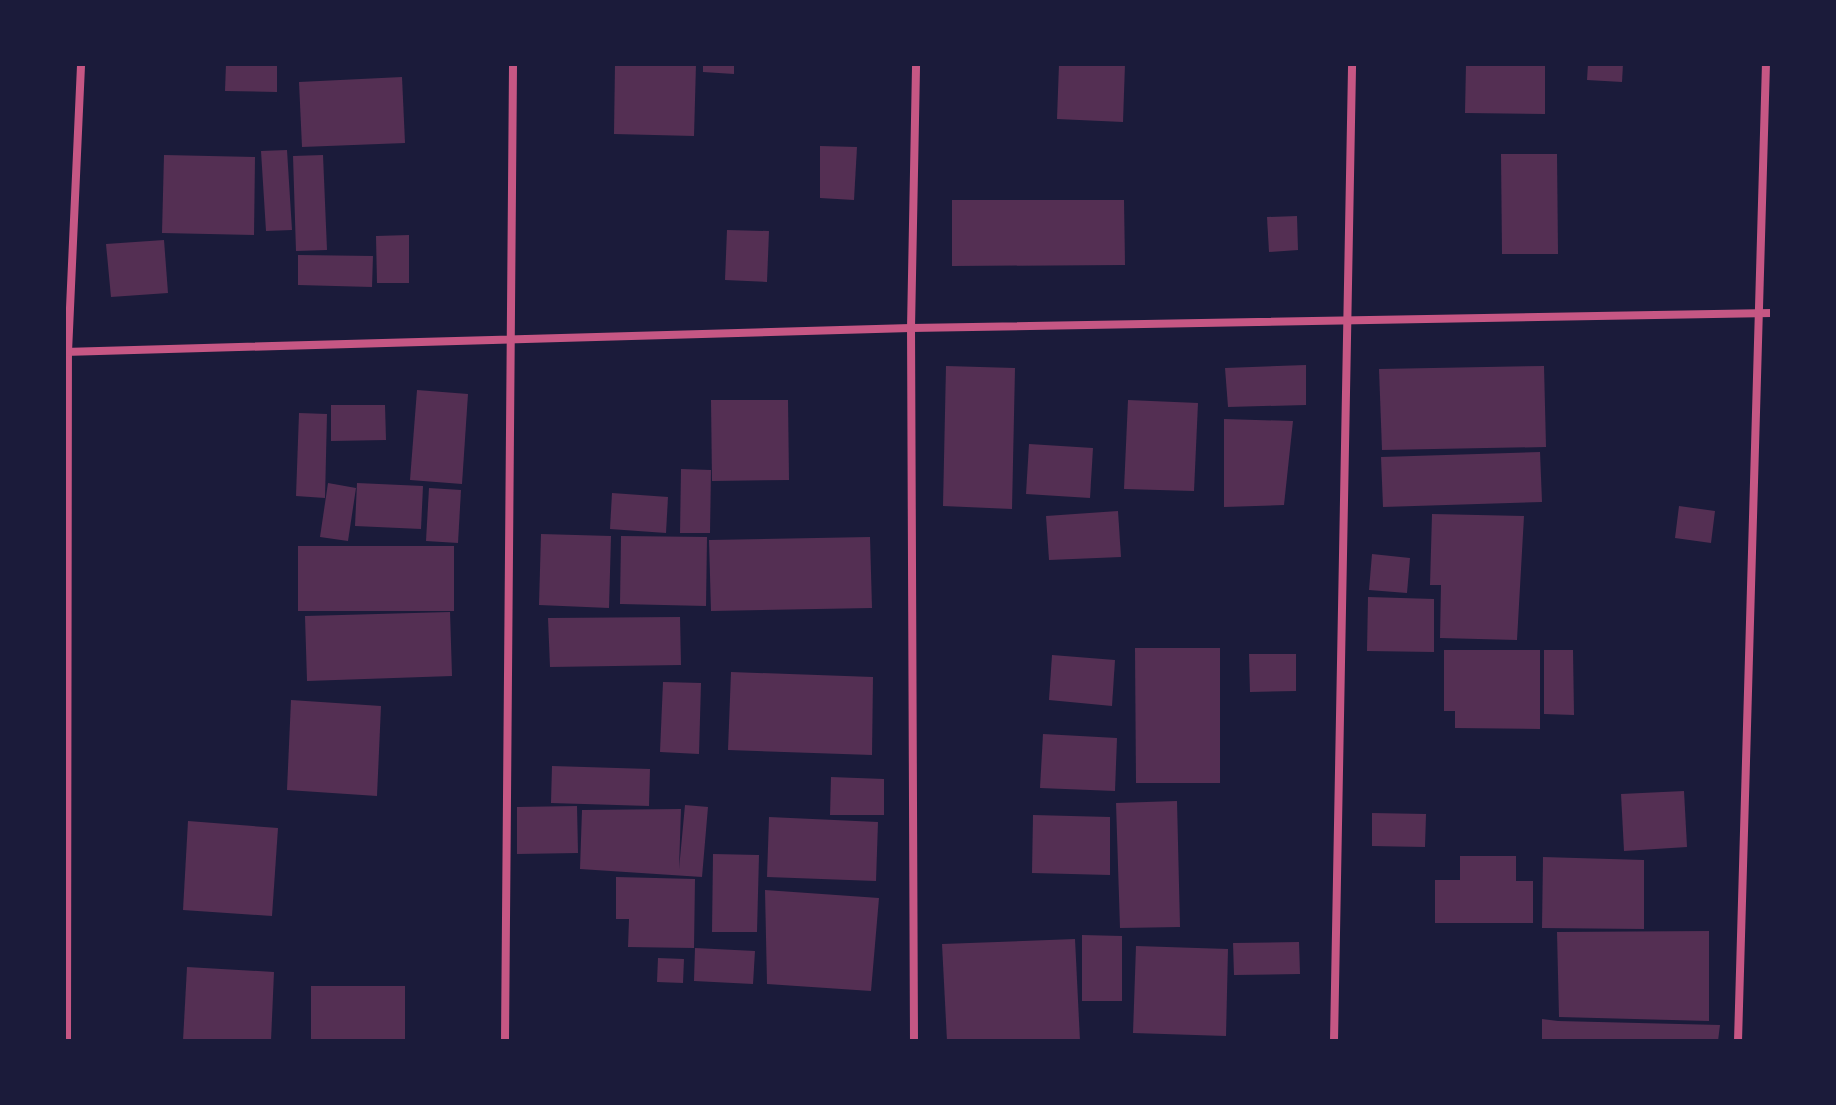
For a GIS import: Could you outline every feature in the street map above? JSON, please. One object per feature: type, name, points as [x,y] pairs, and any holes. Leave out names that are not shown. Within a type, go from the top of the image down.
[{"type":"street","points":[[67,1041],[66,352],[81,64]]},
{"type":"street","points":[[505,1041],[514,338],[513,64]]},
{"type":"street","points":[[914,1041],[911,328],[916,64]]},
{"type":"street","points":[[1334,1041],[1352,64]]},
{"type":"street","points":[[1738,1041],[1766,64]]},
{"type":"street","points":[[66,352],[911,328],[1772,313]]},
{"type":"building","points":[[226,64],[277,64],[277,92],[225,91]]},
{"type":"building","points":[[615,64],[696,64],[694,136],[614,134]]},
{"type":"building","points":[[703,64],[734,64],[734,74],[703,72]]},
{"type":"building","points":[[1059,64],[1125,64],[1123,122],[1057,119]]},
{"type":"building","points":[[1466,64],[1545,64],[1545,114],[1465,113]]},
{"type":"building","points":[[1588,64],[1623,64],[1622,82],[1587,80]]},
{"type":"building","points":[[402,77],[405,143],[302,147],[299,82]]},
{"type":"building","points":[[820,146],[857,147],[854,200],[820,198]]},
{"type":"building","points":[[287,150],[292,230],[266,231],[261,151]]},
{"type":"building","points":[[1501,154],[1557,154],[1558,254],[1502,254]]},
{"type":"building","points":[[164,155],[255,157],[254,235],[162,233]]},
{"type":"building","points":[[323,155],[327,250],[296,251],[293,156]]},
{"type":"building","points":[[952,200],[1124,200],[1125,265],[952,266]]},
{"type":"building","points":[[1297,216],[1298,250],[1269,252],[1267,217]]},
{"type":"building","points":[[727,230],[769,231],[767,282],[725,280]]},
{"type":"building","points":[[409,235],[409,283],[377,283],[376,236]]},
{"type":"building","points":[[164,240],[168,293],[111,297],[106,244]]},
{"type":"building","points":[[298,255],[373,256],[372,287],[298,285]]},
{"type":"building","points":[[1306,365],[1306,405],[1228,407],[1225,368]]},
{"type":"building","points":[[946,366],[1015,368],[1012,509],[943,506]]},
{"type":"building","points":[[1544,366],[1546,447],[1382,450],[1379,369]]},
{"type":"building","points":[[417,390],[468,394],[462,484],[410,480]]},
{"type":"building","points":[[711,400],[788,400],[789,480],[712,481]]},
{"type":"building","points":[[1128,400],[1198,403],[1194,491],[1124,489]]},
{"type":"building","points":[[331,405],[385,405],[386,440],[331,441]]},
{"type":"building","points":[[299,413],[327,414],[325,498],[296,496]]},
{"type":"building","points":[[1224,419],[1293,421],[1284,505],[1224,507]]},
{"type":"building","points":[[1029,444],[1093,448],[1090,498],[1026,494]]},
{"type":"building","points":[[1540,452],[1542,502],[1383,507],[1381,457]]},
{"type":"building","points":[[681,469],[711,470],[710,533],[680,533]]},
{"type":"building","points":[[328,483],[356,488],[348,541],[320,537]]},
{"type":"building","points":[[357,483],[423,486],[421,529],[355,526]]},
{"type":"building","points":[[429,488],[461,490],[458,543],[426,541]]},
{"type":"building","points":[[612,493],[668,497],[666,533],[610,529]]},
{"type":"building","points":[[1679,506],[1715,511],[1711,543],[1675,538]]},
{"type":"building","points":[[1118,511],[1121,557],[1049,560],[1046,516]]},
{"type":"building","points":[[1432,514],[1524,516],[1517,640],[1440,638],[1441,585],[1430,585]]},
{"type":"building","points":[[541,534],[611,536],[609,608],[539,605]]},
{"type":"building","points":[[621,536],[707,537],[706,606],[620,604]]},
{"type":"building","points":[[870,537],[872,608],[711,611],[709,540]]},
{"type":"building","points":[[298,546],[454,546],[454,611],[298,611]]},
{"type":"building","points":[[1372,554],[1410,558],[1407,593],[1369,590]]},
{"type":"building","points":[[1368,597],[1434,599],[1434,652],[1367,651]]},
{"type":"building","points":[[450,612],[452,676],[307,681],[305,616]]},
{"type":"building","points":[[680,617],[681,665],[550,667],[548,618]]},
{"type":"building","points":[[1135,648],[1220,648],[1220,783],[1136,783]]},
{"type":"building","points":[[1444,650],[1540,650],[1540,729],[1455,728],[1455,711],[1444,711]]},
{"type":"building","points":[[1544,650],[1573,650],[1574,715],[1544,714]]},
{"type":"building","points":[[1249,654],[1296,654],[1296,691],[1250,692]]},
{"type":"building","points":[[1052,655],[1115,660],[1112,706],[1049,700]]},
{"type":"building","points":[[731,672],[873,677],[872,755],[728,750]]},
{"type":"building","points":[[663,682],[701,683],[699,754],[660,752]]},
{"type":"building","points":[[291,700],[381,706],[377,796],[287,790]]},
{"type":"building","points":[[1043,734],[1117,738],[1115,791],[1040,788]]},
{"type":"building","points":[[552,766],[650,769],[649,806],[551,803]]},
{"type":"building","points":[[831,777],[884,779],[884,815],[830,815]]},
{"type":"building","points":[[1684,791],[1687,847],[1624,851],[1621,794]]},
{"type":"building","points":[[1177,801],[1180,927],[1120,928],[1116,803]]},
{"type":"building","points":[[685,805],[708,807],[702,877],[580,869],[582,810],[681,809],[679,869]]},
{"type":"building","points":[[577,806],[578,853],[517,854],[517,807]]},
{"type":"building","points":[[1372,813],[1426,814],[1425,847],[1372,846]]},
{"type":"building","points":[[1033,815],[1110,817],[1110,875],[1032,873]]},
{"type":"building","points":[[769,817],[878,822],[876,881],[767,877]]},
{"type":"building","points":[[188,821],[278,828],[272,916],[183,910]]},
{"type":"building","points":[[713,854],[759,855],[757,932],[712,932]]},
{"type":"building","points":[[1460,856],[1516,856],[1516,881],[1533,881],[1533,923],[1435,923],[1435,880],[1460,880]]},
{"type":"building","points":[[1543,857],[1644,860],[1644,929],[1542,928]]},
{"type":"building","points":[[616,877],[695,879],[694,948],[628,947],[629,919],[616,919]]},
{"type":"building","points":[[765,890],[879,898],[871,991],[767,984]]},
{"type":"building","points":[[1709,931],[1709,1021],[1559,1017],[1557,932]]},
{"type":"building","points":[[1082,935],[1122,936],[1122,1001],[1082,1001]]},
{"type":"building","points":[[1075,939],[1080,1041],[947,1041],[942,944]]},
{"type":"building","points":[[1299,942],[1300,974],[1234,975],[1233,943]]},
{"type":"building","points":[[1136,946],[1228,949],[1226,1036],[1133,1033]]},
{"type":"building","points":[[695,948],[755,951],[753,984],[694,981]]},
{"type":"building","points":[[658,958],[684,959],[683,983],[657,982]]},
{"type":"building","points":[[187,967],[274,972],[271,1041],[183,1041]]},
{"type":"building","points":[[311,986],[405,986],[405,1041],[311,1041]]},
{"type":"building","points":[[1542,1019],[1720,1025],[1718,1041],[1542,1041]]}]
